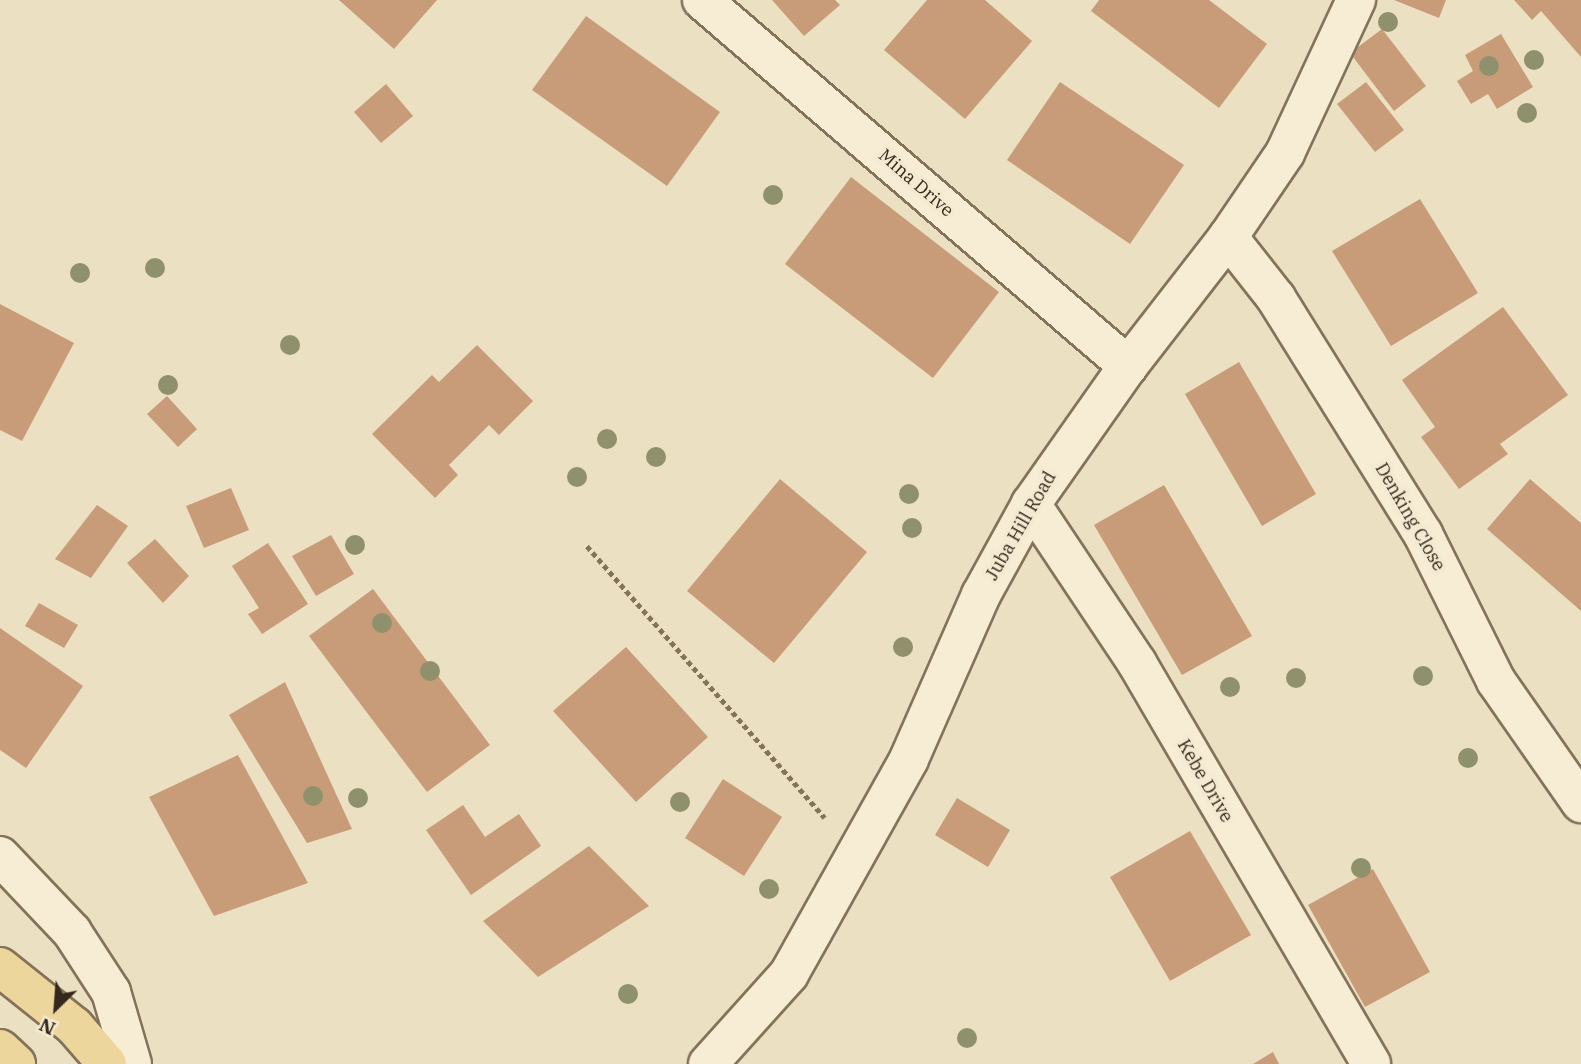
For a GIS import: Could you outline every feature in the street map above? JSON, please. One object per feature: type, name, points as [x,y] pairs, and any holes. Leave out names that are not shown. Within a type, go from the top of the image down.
[{"type":"main road","points":[[0,967],[74,1026],[107,1064]]},
{"type":"main road","points":[[0,1049],[16,1064]]},
{"type":"street","name":"Mina Drive","points":[[702,0],[1128,366]]},
{"type":"street","name":"Juba Hill Road","points":[[708,1064],[789,974],[858,855],[909,759],[981,595],[1031,504],[1128,366],[1228,237],[1285,153],[1356,0]]},
{"type":"street","name":"Denking Close","points":[[1228,237],[1276,298],[1298,333],[1423,534],[1496,681],[1581,803]]},
{"type":"street","name":"Kebe Drive","points":[[1031,504],[1138,663],[1371,1064]]},
{"type":"street","points":[[0,856],[72,932],[111,992],[132,1064]]},
{"type":"path","points":[[587,546],[858,855]]},
{"type":"building","points":[[339,0],[437,0],[394,49]]},
{"type":"building","points":[[772,0],[835,0],[840,5],[804,36]]},
{"type":"building","points":[[927,0],[985,0],[1032,41],[965,119],[884,50]]},
{"type":"building","points":[[1099,0],[1209,0],[1267,44],[1219,108],[1091,11]]},
{"type":"building","points":[[1394,0],[1446,0],[1439,18]]},
{"type":"building","points":[[1514,0],[1581,0],[1581,57],[1541,11],[1532,20]]},
{"type":"building","points":[[586,16],[720,112],[667,186],[532,90]]},
{"type":"building","points":[[1382,29],[1426,86],[1394,111],[1350,53]]},
{"type":"building","points":[[1501,34],[1533,87],[1497,109],[1488,94],[1471,104],[1457,81],[1473,71],[1465,55]]},
{"type":"building","points":[[1060,82],[1184,165],[1130,244],[1007,160]]},
{"type":"building","points":[[1366,82],[1404,130],[1375,152],[1337,104]]},
{"type":"building","points":[[386,84],[413,116],[381,143],[354,112]]},
{"type":"building","points":[[851,177],[999,292],[933,378],[785,264]]},
{"type":"building","points":[[1420,199],[1478,293],[1391,346],[1332,251]]},
{"type":"building","points":[[0,304],[74,343],[22,441],[0,430]]},
{"type":"building","points":[[1503,307],[1568,395],[1500,444],[1508,454],[1459,489],[1421,437],[1435,427],[1402,380]]},
{"type":"building","points":[[477,345],[533,401],[499,435],[489,425],[449,465],[458,475],[435,498],[372,434],[432,375],[439,382]]},
{"type":"building","points":[[1239,362],[1316,494],[1262,526],[1185,394]]},
{"type":"building","points":[[167,396],[197,429],[178,447],[147,414]]},
{"type":"building","points":[[780,479],[867,552],[774,663],[687,591]]},
{"type":"building","points":[[1530,479],[1581,523],[1581,611],[1487,529]]},
{"type":"building","points":[[1164,485],[1252,636],[1182,675],[1094,525]]},
{"type":"building","points":[[231,488],[249,530],[204,548],[186,506]]},
{"type":"building","points":[[97,505],[128,526],[91,578],[55,559]]},
{"type":"building","points":[[331,535],[354,574],[316,596],[292,556]]},
{"type":"building","points":[[155,539],[189,576],[163,603],[127,563]]},
{"type":"building","points":[[268,543],[308,604],[262,634],[248,614],[259,608],[232,566]]},
{"type":"building","points":[[373,589],[490,745],[427,792],[309,636]]},
{"type":"building","points":[[39,603],[78,625],[64,648],[25,626]]},
{"type":"building","points":[[0,628],[83,686],[26,768],[0,750]]},
{"type":"building","points":[[626,647],[708,737],[636,802],[553,711]]},
{"type":"building","points":[[285,682],[352,829],[307,843],[229,715]]},
{"type":"building","points":[[238,755],[308,883],[214,916],[149,797]]},
{"type":"building","points":[[723,779],[782,817],[744,876],[685,838]]},
{"type":"building","points":[[957,798],[1010,830],[988,867],[935,835]]},
{"type":"building","points":[[463,805],[485,837],[519,814],[541,846],[471,895],[426,830]]},
{"type":"building","points":[[1190,831],[1251,935],[1170,981],[1110,877]]},
{"type":"building","points":[[589,846],[649,906],[538,977],[483,921]]},
{"type":"building","points":[[1373,869],[1430,972],[1365,1007],[1308,905]]},
{"type":"building","points":[[1273,1052],[1279,1064],[1253,1064]]}]
